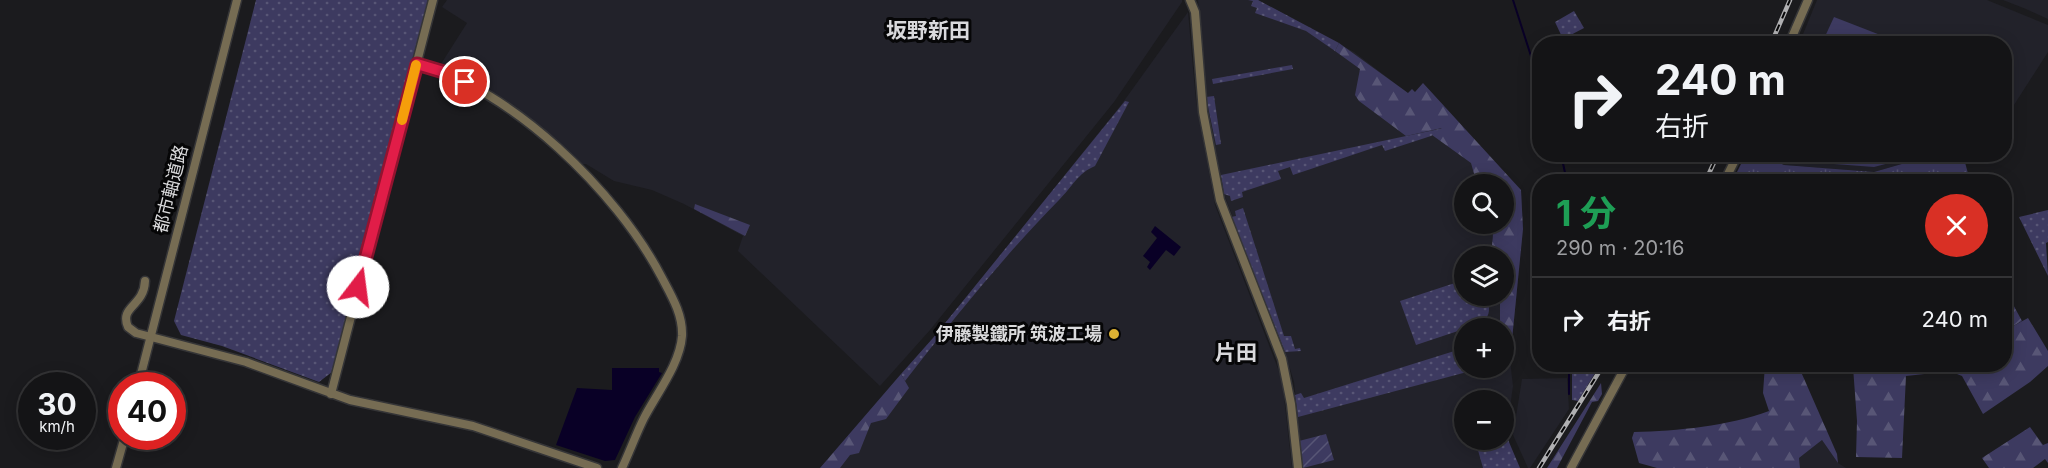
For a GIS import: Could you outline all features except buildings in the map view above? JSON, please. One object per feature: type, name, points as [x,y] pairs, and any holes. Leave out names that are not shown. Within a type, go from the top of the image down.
[{"type":"street","name":"都市軸道路","points":[[142,372],[237,0]]},
{"type":"street","points":[[331,393],[433,0]]},
{"type":"street","points":[[1190,0],[1194,8],[1203,112],[1220,200],[1282,359],[1291,404],[1298,468]]},
{"type":"street","points":[[1792,36],[1808,0]]},
{"type":"street","points":[[417,64],[447,73],[465,82],[543,135],[618,210],[651,258],[672,296],[680,316],[680,346],[622,468]]},
{"type":"street","points":[[145,281],[142,298],[128,311],[126,323],[131,330],[237,360],[331,393],[473,426],[597,468]]},
{"type":"street","points":[[1571,468],[1623,372]]},
{"type":"street","points":[[116,468],[121,450]]},
{"type":"shaded area","points":[[447,0],[1182,0],[1182,2],[1114,102],[930,330],[880,386],[738,251],[743,236],[684,204],[652,190],[614,181],[586,164],[579,164],[540,126],[441,64],[467,23],[442,7]]},
{"type":"shaded area","points":[[1198,0],[1258,0],[1354,52],[1405,91],[1444,128],[1501,174],[1454,174],[1454,234],[1514,234],[1514,184],[1521,190],[1523,229],[1514,320],[1454,318],[1454,378],[1512,378],[1512,390],[1454,390],[1454,450],[1478,450],[1483,468],[1303,468],[1294,382],[1285,352],[1224,194],[1208,116]]},
{"type":"shaded area","points":[[1817,0],[1987,0],[2048,25],[2048,52],[2012,106],[2012,36],[1802,36]]},
{"type":"shaded area","points":[[2003,0],[2048,0],[2048,19],[2026,9]]},
{"type":"shaded area","points":[[1188,12],[1196,101],[1215,205],[1282,379],[1292,468],[820,468],[933,338],[1121,105]]},
{"type":"shaded area","points":[[1778,162],[1909,162],[1874,172],[1784,165]]},
{"type":"shaded area","points":[[1155,226],[1181,247],[1174,256],[1166,250],[1150,270],[1147,267],[1150,262],[1143,256],[1157,238],[1151,232]]},
{"type":"shaded area","points":[[612,368],[659,368],[659,372],[662,373],[635,417],[615,460],[605,461],[556,445],[577,388],[612,390]]},
{"type":"shaded area","points":[[1567,378],[1569,409],[1530,468],[1514,437],[1522,379]]},
{"type":"shaded area","points":[[1822,440],[1838,463],[1846,468],[1800,468],[1799,458]]},
{"type":"green space","points":[[256,0],[428,0],[332,372],[319,382],[222,346],[181,335],[174,321]]},
{"type":"green space","points":[[1248,0],[1258,0],[1339,43],[1335,51],[1306,31],[1255,13],[1257,8],[1251,6],[1253,1]]},
{"type":"green space","points":[[1574,11],[1584,28],[1569,36],[1562,36],[1555,22]]},
{"type":"green space","points":[[1834,17],[1883,36],[1825,36]]},
{"type":"green space","points":[[1339,43],[1408,93],[1412,89],[1415,92],[1423,83],[1506,174],[1474,174],[1471,163],[1432,135],[1442,128],[1406,136],[1359,101],[1355,95],[1360,69],[1335,51]]},
{"type":"green space","points":[[1292,65],[1293,69],[1213,84],[1212,79]]},
{"type":"green space","points":[[1214,96],[1221,144],[1216,145],[1206,97]]},
{"type":"green space","points":[[1125,101],[1129,102],[1095,166],[1080,176],[999,265],[905,381],[901,374],[933,338]]},
{"type":"green space","points":[[1444,128],[1431,136],[1385,151],[1382,145],[1293,175],[1290,167],[1278,171],[1281,179],[1242,192],[1243,197],[1231,201],[1230,196],[1224,194],[1221,175]]},
{"type":"green space","points":[[1742,162],[1778,162],[1784,165],[1874,172],[1909,162],[1965,162],[1968,174],[1736,174]]},
{"type":"green space","points":[[1807,162],[1893,162],[1874,167]]},
{"type":"green space","points":[[1514,182],[1521,190],[1523,229],[1514,320],[1500,318],[1500,306],[1514,306],[1514,246],[1492,246],[1493,234],[1514,234]]},
{"type":"green space","points":[[695,204],[750,225],[745,236],[694,209]]},
{"type":"green space","points":[[1243,208],[1284,336],[1291,336],[1295,349],[1300,348],[1301,351],[1285,352],[1231,217],[1236,216],[1235,211]]},
{"type":"green space","points":[[2048,210],[2048,242],[2046,243],[2048,276],[2019,217]]},
{"type":"green space","points":[[1454,283],[1454,306],[1488,306],[1489,310],[1486,318],[1454,318],[1454,332],[1416,345],[1400,301]]},
{"type":"green space","points":[[2012,303],[2022,321],[2012,327]]},
{"type":"green space","points":[[2028,318],[2048,351],[2048,366],[2030,382],[1983,414],[1962,376],[1957,372],[2012,372],[2012,327]]},
{"type":"green space","points":[[1454,351],[1454,375],[1298,417],[1295,395],[1301,393],[1304,398]]},
{"type":"green space","points":[[1572,372],[1596,372],[1578,401],[1572,400]]},
{"type":"green space","points":[[1764,372],[1801,372],[1837,454],[1838,463],[1822,440],[1799,458],[1800,468],[1657,468],[1639,463],[1632,438],[1634,432],[1703,427],[1753,416],[1769,411],[1763,393]]},
{"type":"green space","points":[[1853,372],[1943,372],[1906,376],[1902,458],[1856,457],[1857,421]]},
{"type":"green space","points":[[901,374],[909,388],[886,419],[871,423],[859,453],[850,455],[840,468],[820,468]]},
{"type":"green space","points":[[1601,383],[1602,394],[1598,401],[1592,402],[1557,468],[1547,468]]},
{"type":"green space","points":[[2030,427],[2043,445],[2048,443],[2048,463],[2045,459],[2033,468],[1989,468],[1982,458]]},
{"type":"green space","points":[[1326,434],[1334,460],[1303,468],[1299,441]]},
{"type":"green space","points":[[1478,450],[1512,450],[1520,468],[1483,468]]},
{"type":"waterway","points":[[1513,0],[1532,59]]},
{"type":"waterway","points":[[1563,162],[1565,174]]},
{"type":"waterway","points":[[1569,372],[1569,394]]},
{"type":"railway","points":[[1774,36],[1790,0]]},
{"type":"railway","points":[[1709,174],[1714,162]]},
{"type":"railway","points":[[1539,468],[1599,372]]},
{"type":"slow traffic","points":[[402,120],[416,65]]},
{"type":"place","name":"伊藤製鐵所 筑波工場","points":[[1114,334]]},
{"type":"district","name":"坂野新田","points":[[928,31]]},
{"type":"district","name":"片田","points":[[1236,353]]},
{"type":"route","points":[[358,287],[417,64],[447,73],[465,82]]}]
